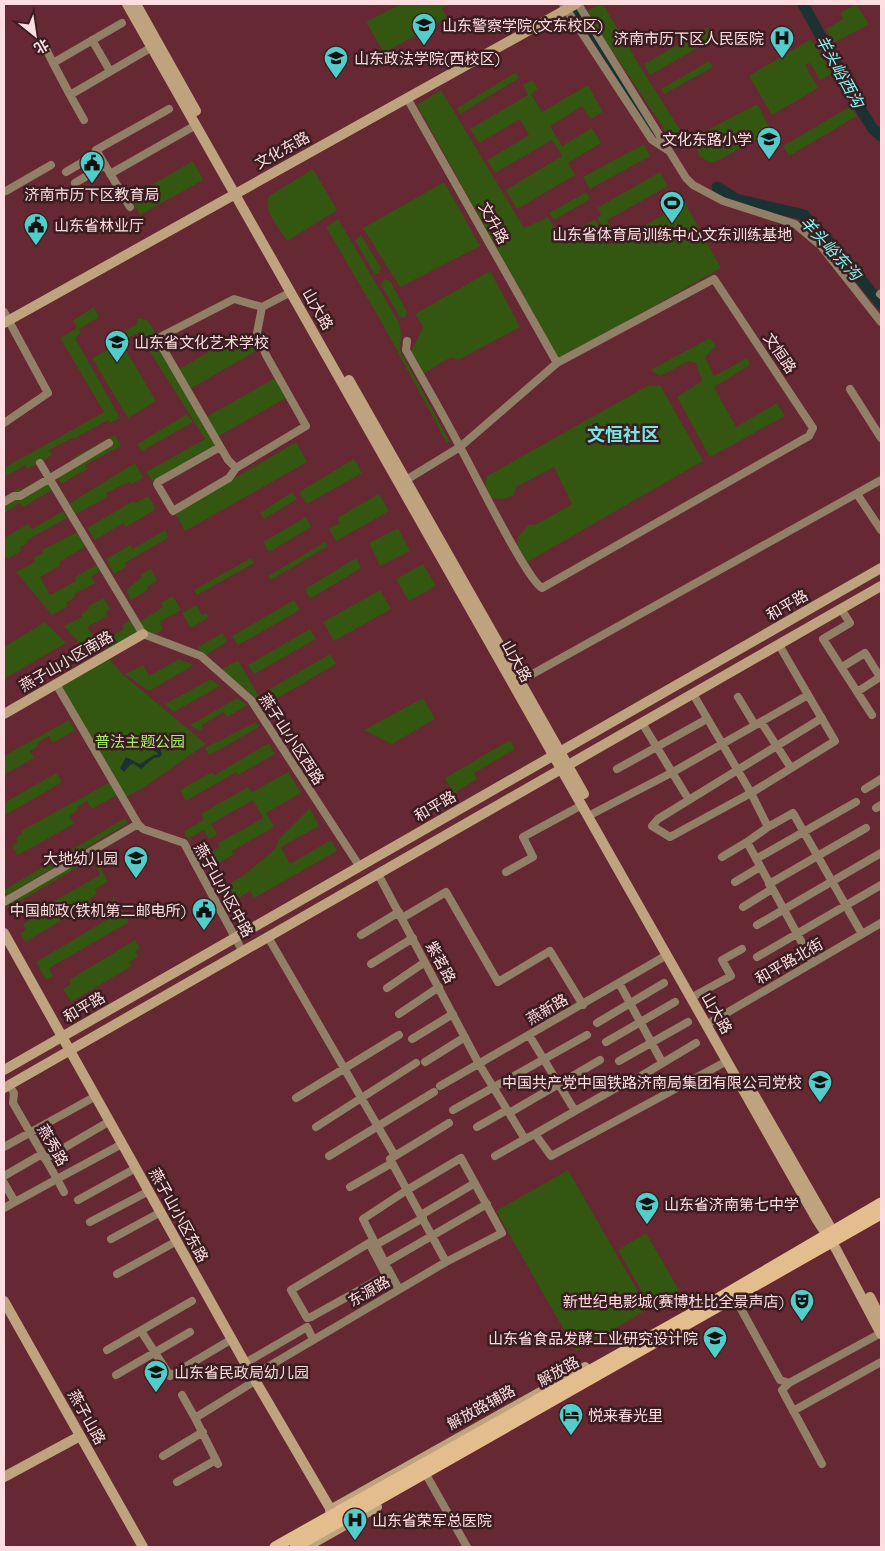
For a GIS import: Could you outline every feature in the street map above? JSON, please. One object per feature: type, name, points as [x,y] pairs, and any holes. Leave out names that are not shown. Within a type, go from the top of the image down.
[{"type":"main road","name":"山大路","points":[[127,4],[196,125],[238,192],[406,480],[520,681],[557,754]]},
{"type":"main road","name":"山大路","points":[[136,4],[291,292],[557,754],[594,813],[832,1236],[881,1333]]},
{"type":"main road","name":"文化东路","points":[[5,318],[238,192],[571,5]]},
{"type":"main road","name":"和平路","points":[[4,1070],[881,568]]},
{"type":"main road","name":"和平路","points":[[6,1086],[881,586]]},
{"type":"main road","name":"燕子山小区南路","points":[[4,714],[142,634]]},
{"type":"main road","name":"山大路","points":[[565,767],[582,805],[727,1062],[881,1319]]},
{"type":"main road","name":"燕子山小区东路","points":[[4,934],[63,1036],[245,1364],[331,1510]]},
{"type":"main road","name":"解放路","points":[[273,1545],[711,1307],[735,1298],[881,1203]]},
{"type":"main road","name":"解放路","points":[[295,1547],[832,1236],[881,1214]]},
{"type":"main road","name":"燕子山路","points":[[4,1301],[139,1547]]},
{"type":"main road","name":"燕子山路","points":[[4,1307],[143,1547]]},
{"type":"main road","points":[[306,1547],[323,1543],[711,1307]]},
{"type":"main road","name":"解放路辅路","points":[[273,1545],[331,1510],[711,1307]]},
{"type":"main road","points":[[4,1476],[79,1436]]},
{"type":"street","points":[[571,5],[652,140],[671,152]]},
{"type":"street","points":[[571,5],[671,152],[686,178],[693,185],[740,208],[795,224],[821,246],[881,322]]},
{"type":"street","points":[[53,63],[122,23]]},
{"type":"street","points":[[92,40],[110,71]]},
{"type":"street","points":[[70,95],[152,47]]},
{"type":"street","points":[[47,51],[84,120]]},
{"type":"street","name":"文升路","points":[[407,98],[557,363]]},
{"type":"street","points":[[130,207],[96,150],[169,109]]},
{"type":"street","points":[[110,174],[196,125]]},
{"type":"street","points":[[66,172],[98,153]]},
{"type":"street","points":[[5,190],[51,165]]},
{"type":"street","points":[[75,183],[105,165]]},
{"type":"street","name":"文恒路","points":[[406,480],[460,446],[557,363],[714,279],[813,428],[809,436],[542,588],[538,585],[504,529],[460,446]]},
{"type":"street","points":[[236,468],[232,466],[158,340],[160,337],[234,299],[262,307],[291,292]]},
{"type":"street","points":[[220,446],[158,482],[157,484],[173,511],[229,478],[236,468],[306,426],[266,355],[257,333],[262,307]]},
{"type":"street","points":[[4,423],[48,393],[5,318]]},
{"type":"street","points":[[407,341],[406,350],[460,446]]},
{"type":"street","points":[[850,389],[881,438]]},
{"type":"street","points":[[4,502],[50,479],[109,443]]},
{"type":"street","points":[[40,463],[142,634]]},
{"type":"street","points":[[520,681],[881,480]]},
{"type":"street","points":[[857,494],[881,530]]},
{"type":"street","points":[[841,609],[850,623],[823,639],[872,715]]},
{"type":"street","name":"燕子山小区西路","points":[[142,634],[201,656],[251,700],[360,867]]},
{"type":"street","points":[[779,645],[822,718],[835,741],[751,792],[670,837],[652,826],[658,819],[822,718]]},
{"type":"street","points":[[842,667],[864,653],[880,677],[857,692]]},
{"type":"street","points":[[4,902],[138,824],[56,684]]},
{"type":"street","points":[[693,694],[751,792],[768,827]]},
{"type":"street","points":[[594,813],[672,772],[808,695]]},
{"type":"street","points":[[738,697],[777,746],[791,768]]},
{"type":"street","points":[[617,769],[707,719]]},
{"type":"street","points":[[642,724],[689,800]]},
{"type":"street","points":[[865,789],[881,779]]},
{"type":"street","points":[[756,859],[856,802]]},
{"type":"street","points":[[506,872],[533,857],[523,837],[582,805]]},
{"type":"street","points":[[722,857],[768,827],[793,814],[862,934]]},
{"type":"street","name":"燕子山小区中路","points":[[138,824],[143,829],[184,844],[243,952]]},
{"type":"street","points":[[743,907],[818,856],[866,828]]},
{"type":"street","points":[[747,842],[813,963]]},
{"type":"street","points":[[757,925],[881,853]]},
{"type":"street","points":[[736,882],[760,867]]},
{"type":"street","name":"紫茗路","points":[[378,874],[479,1064],[525,1140]]},
{"type":"street","points":[[757,957],[881,885]]},
{"type":"street","points":[[362,935],[446,892],[498,982],[550,951],[583,1005]]},
{"type":"street","name":"和平路北街","points":[[712,1022],[881,923]]},
{"type":"street","points":[[268,937],[378,1127],[407,1190],[446,1262]]},
{"type":"street","points":[[371,964],[413,938]]},
{"type":"street","points":[[696,995],[731,976],[722,960],[742,949]]},
{"type":"street","name":"燕新路","points":[[330,1156],[437,1089],[667,955]]},
{"type":"street","points":[[387,988],[425,962]]},
{"type":"street","points":[[619,983],[662,1062]]},
{"type":"street","points":[[597,1023],[664,983]]},
{"type":"street","points":[[399,1014],[439,988]]},
{"type":"street","points":[[606,1042],[675,1002]]},
{"type":"street","points":[[412,1039],[453,1014]]},
{"type":"street","points":[[620,1061],[688,1022]]},
{"type":"street","points":[[453,1110],[587,1035]]},
{"type":"street","points":[[296,1098],[399,1036]]},
{"type":"street","points":[[529,1036],[575,1111]]},
{"type":"street","points":[[425,1062],[465,1038]]},
{"type":"street","points":[[636,1079],[696,1043]]},
{"type":"street","points":[[477,1127],[508,1112],[600,1060]]},
{"type":"street","points":[[535,1134],[550,1156],[727,1062]]},
{"type":"street","points":[[316,1127],[416,1063]]},
{"type":"street","name":"燕秀路","points":[[6,1086],[14,1092],[13,1102],[57,1179],[122,1144]]},
{"type":"street","points":[[494,1156],[618,1087]]},
{"type":"street","points":[[4,1147],[96,1096]]},
{"type":"street","points":[[4,1176],[110,1122]]},
{"type":"street","points":[[350,1188],[449,1123]]},
{"type":"street","points":[[385,1263],[487,1204],[461,1158],[363,1219],[385,1263],[388,1274]]},
{"type":"street","points":[[78,1200],[136,1168]]},
{"type":"street","points":[[4,1208],[57,1179],[64,1192]]},
{"type":"street","points":[[4,1183],[15,1202]]},
{"type":"street","points":[[381,1242],[475,1183]]},
{"type":"street","points":[[90,1222],[149,1191]]},
{"type":"street","name":"东源路","points":[[195,1418],[313,1339],[446,1262],[502,1233],[487,1204]]},
{"type":"street","points":[[111,1240],[160,1212]]},
{"type":"street","points":[[117,1274],[177,1241]]},
{"type":"street","points":[[388,1274],[307,1318],[292,1290],[369,1243],[399,1289]]},
{"type":"street","points":[[735,1298],[780,1380],[789,1383]]},
{"type":"street","points":[[107,1350],[192,1301]]},
{"type":"street","points":[[245,1364],[307,1328],[313,1339]]},
{"type":"street","points":[[141,1331],[170,1376],[232,1339]]},
{"type":"street","points":[[116,1375],[190,1332]]},
{"type":"street","points":[[822,1464],[782,1390],[789,1383],[881,1333]]},
{"type":"street","points":[[793,1411],[881,1362]]},
{"type":"street","points":[[177,1482],[217,1462],[182,1395]]},
{"type":"street","points":[[163,1456],[202,1432]]},
{"type":"street","points":[[428,1478],[467,1547]]},
{"type":"green space","points":[[401,4],[449,4],[442,8],[447,18],[384,53],[366,22]]},
{"type":"green space","points":[[603,4],[682,133],[671,139],[586,12]]},
{"type":"green space","points":[[856,4],[869,24],[834,43],[826,29],[843,19],[840,13]]},
{"type":"green space","points":[[709,27],[715,38],[650,75],[644,64]]},
{"type":"green space","points":[[811,39],[832,74],[820,80],[810,63],[805,65],[818,88],[772,115],[749,76]]},
{"type":"green space","points":[[709,61],[713,67],[664,94],[661,89]]},
{"type":"green space","points":[[516,72],[519,78],[460,114],[457,108]]},
{"type":"green space","points":[[532,80],[538,89],[531,94],[542,112],[588,85],[603,112],[590,119],[582,106],[550,126],[562,146],[592,128],[601,143],[568,163],[575,175],[517,209],[506,190],[562,156],[552,140],[495,173],[487,160],[529,135],[520,119],[479,143],[470,129],[528,95],[523,85]]},
{"type":"green space","name":"山东省体育局训练中心文东训练基地","points":[[441,90],[524,228],[548,217],[561,239],[595,219],[609,245],[685,203],[721,268],[559,360],[417,105]]},
{"type":"green space","points":[[758,105],[771,131],[717,161],[711,163],[699,156],[695,144],[698,135]]},
{"type":"green space","points":[[851,106],[857,116],[789,156],[783,146]]},
{"type":"green space","points":[[644,144],[650,156],[590,189],[583,177]]},
{"type":"green space","points":[[193,161],[203,180],[140,215],[130,197]]},
{"type":"green space","points":[[313,169],[337,210],[287,241],[268,208],[269,196]]},
{"type":"green space","points":[[660,172],[668,186],[607,220],[617,238],[610,241],[597,218],[601,215],[597,208]]},
{"type":"green space","points":[[444,182],[480,246],[400,287],[363,228]]},
{"type":"green space","points":[[586,192],[590,199],[554,220],[549,213]]},
{"type":"green space","points":[[338,219],[399,323],[401,333],[400,350],[450,442],[447,443],[382,323],[326,227]]},
{"type":"green space","points":[[361,235],[381,268],[379,273],[374,273],[355,240]]},
{"type":"green space","points":[[490,271],[520,327],[458,360],[451,357],[424,373],[411,352],[423,327],[415,314]]},
{"type":"green space","points":[[384,279],[390,281],[407,312],[405,318],[400,317],[381,285]]},
{"type":"green space","points":[[94,307],[99,317],[79,329],[81,333],[75,338],[120,418],[110,423],[108,420],[74,437],[49,450],[52,455],[27,469],[25,465],[4,477],[4,468],[104,412],[60,338],[77,328],[73,320]]},
{"type":"green space","points":[[138,318],[147,320],[155,332],[156,342],[217,444],[152,481],[146,472],[205,439],[138,333],[124,340],[119,334],[137,324]]},
{"type":"green space","points":[[245,332],[256,351],[188,390],[177,370]]},
{"type":"green space","points":[[710,338],[716,346],[705,357],[714,376],[747,358],[750,365],[714,387],[736,427],[777,403],[785,416],[710,457],[677,397],[702,381],[696,363],[689,361],[660,376],[650,370]]},
{"type":"green space","points":[[121,342],[156,401],[128,418],[92,358]]},
{"type":"green space","points":[[275,378],[286,398],[217,437],[206,417]]},
{"type":"green space","points":[[660,385],[703,461],[527,562],[517,545],[518,537],[528,525],[537,524],[572,504],[554,467],[516,487],[514,495],[504,499],[489,498],[484,489],[487,476],[647,386]]},
{"type":"green space","points":[[187,414],[193,422],[142,451],[137,444]]},
{"type":"green space","points":[[115,435],[121,446],[85,465],[87,469],[61,484],[56,474],[75,461],[74,457]]},
{"type":"green space","points":[[296,442],[307,462],[185,531],[175,513]]},
{"type":"green space","points":[[354,459],[362,473],[307,504],[299,492]]},
{"type":"green space","points":[[135,463],[143,478],[131,484],[129,482],[106,493],[107,497],[76,514],[70,503]]},
{"type":"green space","points":[[46,480],[52,490],[23,507],[20,503],[4,513],[4,498],[19,488],[21,491],[31,484],[32,487]]},
{"type":"green space","points":[[292,492],[297,499],[264,519],[260,513]]},
{"type":"green space","points":[[379,494],[389,511],[336,541],[329,529],[340,523],[337,518]]},
{"type":"green space","points":[[148,496],[156,509],[126,527],[123,523],[95,540],[87,528],[133,501],[135,503]]},
{"type":"green space","points":[[63,511],[67,518],[27,540],[28,543],[20,547],[21,551],[7,559],[4,554],[4,538],[28,524],[32,529]]},
{"type":"green space","points":[[306,517],[311,527],[269,552],[263,542]]},
{"type":"green space","points":[[398,528],[410,551],[380,566],[369,543]]},
{"type":"green space","points":[[165,530],[169,537],[125,563],[126,567],[114,574],[106,559],[130,545],[133,549]]},
{"type":"green space","points":[[77,532],[86,546],[59,562],[60,566],[40,577],[50,595],[76,581],[75,577],[96,565],[100,571],[91,577],[95,583],[74,594],[75,597],[66,603],[68,606],[52,615],[16,572],[35,562],[33,558],[43,553],[42,550]]},
{"type":"green space","points":[[325,542],[328,546],[271,580],[268,576]]},
{"type":"green space","points":[[251,558],[254,563],[197,595],[194,590]]},
{"type":"green space","points":[[356,558],[361,568],[310,599],[305,589]]},
{"type":"green space","points":[[423,564],[436,586],[409,601],[396,579]]},
{"type":"green space","points":[[151,569],[157,581],[147,587],[148,590],[131,600],[126,590],[142,577],[141,574]]},
{"type":"green space","points":[[380,590],[391,609],[334,641],[323,622]]},
{"type":"green space","points":[[173,596],[181,610],[160,622],[163,629],[156,634],[144,631],[139,622],[163,607],[161,603]]},
{"type":"green space","points":[[104,598],[110,609],[106,612],[107,616],[87,627],[97,643],[85,649],[64,626],[82,617],[81,614],[89,609],[88,606]]},
{"type":"green space","points":[[294,600],[300,610],[238,645],[232,636]]},
{"type":"green space","points":[[196,605],[202,615],[206,613],[209,617],[191,628],[182,613]]},
{"type":"green space","points":[[132,620],[139,634],[109,651],[103,641],[124,629],[122,625]]},
{"type":"green space","points":[[45,622],[66,643],[4,679],[4,647]]},
{"type":"green space","points":[[310,629],[316,639],[254,674],[248,665]]},
{"type":"green space","points":[[222,633],[227,642],[203,657],[198,647]]},
{"type":"green space","points":[[330,654],[336,664],[274,700],[268,690]]},
{"type":"green space","name":"普法主题公园","points":[[109,658],[121,673],[206,744],[143,788],[126,797],[61,686]]},
{"type":"green space","points":[[179,659],[194,665],[149,691],[125,674],[143,665],[149,676]]},
{"type":"green space","points":[[238,660],[263,704],[221,670]]},
{"type":"green space","points":[[211,679],[220,686],[174,712],[165,704]]},
{"type":"green space","points":[[237,698],[248,705],[227,717],[223,712],[201,726],[203,729],[199,731],[190,725]]},
{"type":"green space","points":[[423,698],[435,719],[392,744],[364,730]]},
{"type":"green space","points":[[69,720],[75,730],[53,743],[49,736],[37,743],[38,746],[30,751],[34,758],[4,775],[4,756]]},
{"type":"green space","points":[[256,722],[259,727],[209,755],[205,748]]},
{"type":"green space","points":[[510,740],[515,749],[474,773],[477,779],[454,793],[445,778]]},
{"type":"green space","points":[[269,743],[275,754],[238,775],[236,772],[186,801],[180,790],[212,772],[214,775]]},
{"type":"green space","points":[[288,772],[301,793],[266,813],[274,827],[232,851],[234,854],[207,870],[200,858],[220,847],[218,843],[263,818],[253,800],[211,824],[217,834],[209,839],[204,830],[188,839],[184,831],[204,820],[201,814],[248,787],[252,792]]},
{"type":"green space","points":[[56,773],[62,782],[4,816],[4,803]]},
{"type":"green space","points":[[110,782],[117,795],[92,809],[87,801],[77,807],[78,810],[69,816],[74,824],[18,855],[12,846],[18,842],[16,838],[22,834],[21,831]]},
{"type":"green space","points":[[310,808],[319,826],[281,847],[290,864],[331,840],[337,851],[254,898],[250,891],[227,905],[218,890],[243,876],[275,849],[279,839]]},
{"type":"green space","points":[[125,818],[128,823],[4,897],[4,890]]},
{"type":"green space","points":[[91,853],[94,858],[8,908],[5,903]]},
{"type":"green space","points":[[100,867],[108,882],[95,889],[97,894],[89,899],[91,903],[25,942],[20,933],[26,930],[23,924],[32,919],[30,915],[100,875],[97,869]]},
{"type":"green space","points":[[114,897],[129,922],[49,968],[53,976],[46,980],[36,962],[108,919],[106,915],[111,911],[108,906],[114,903],[112,898]]},
{"type":"green space","points":[[135,940],[140,948],[135,952],[138,957],[129,962],[132,966],[71,1002],[63,989],[71,984],[69,980]]},
{"type":"green space","points":[[568,1170],[648,1309],[576,1351],[496,1211]]},
{"type":"green space","points":[[646,1233],[679,1290],[650,1306],[618,1250]]},
{"type":"water","points":[[148,739],[157,741],[162,754],[160,757],[154,758],[141,769],[134,764],[130,765],[124,772],[120,768],[126,757],[140,764],[159,754],[144,743]]},
{"type":"waterway","name":"羊头峪东沟","points":[[572,4],[651,129]]},
{"type":"waterway","name":"羊头峪西沟","points":[[803,4],[864,115],[873,129],[881,136]]},
{"type":"waterway","name":"羊头峪东沟","points":[[717,187],[736,199],[804,215],[835,248],[881,304]]},
{"type":"place","name":"山东警察学院(文东校区)","points":[[424,46]]},
{"type":"place","name":"济南市历下区人民医院","points":[[782,59]]},
{"type":"place","name":"山东政法学院(西校区)","points":[[336,79]]},
{"type":"place","name":"文化东路小学","points":[[769,160]]},
{"type":"place","name":"济南市历下区教育局","points":[[92,184]]},
{"type":"place","name":"山东省体育局训练中心文东训练基地","points":[[672,224]]},
{"type":"place","name":"山东省林业厅","points":[[36,246]]},
{"type":"place","name":"山东省文化艺术学校","points":[[117,363]]},
{"type":"place","name":"大地幼儿园","points":[[136,879]]},
{"type":"place","name":"中国邮政(铁机第二邮电所)","points":[[204,931]]},
{"type":"place","name":"中国共产党中国铁路济南局集团有限公司党校","points":[[820,1103]]},
{"type":"place","name":"山东省济南第七中学","points":[[647,1225]]},
{"type":"place","name":"新世纪电影城(赛博杜比全景声店)","points":[[802,1322]]},
{"type":"place","name":"山东省食品发酵工业研究设计院","points":[[715,1359]]},
{"type":"place","name":"山东省民政局幼儿园","points":[[156,1393]]},
{"type":"place","name":"悦来春光里","points":[[571,1436]]},
{"type":"place","name":"山东省荣军总医院","points":[[355,1541]]},
{"type":"district","name":"文恒社区","points":[[623,434]]}]
